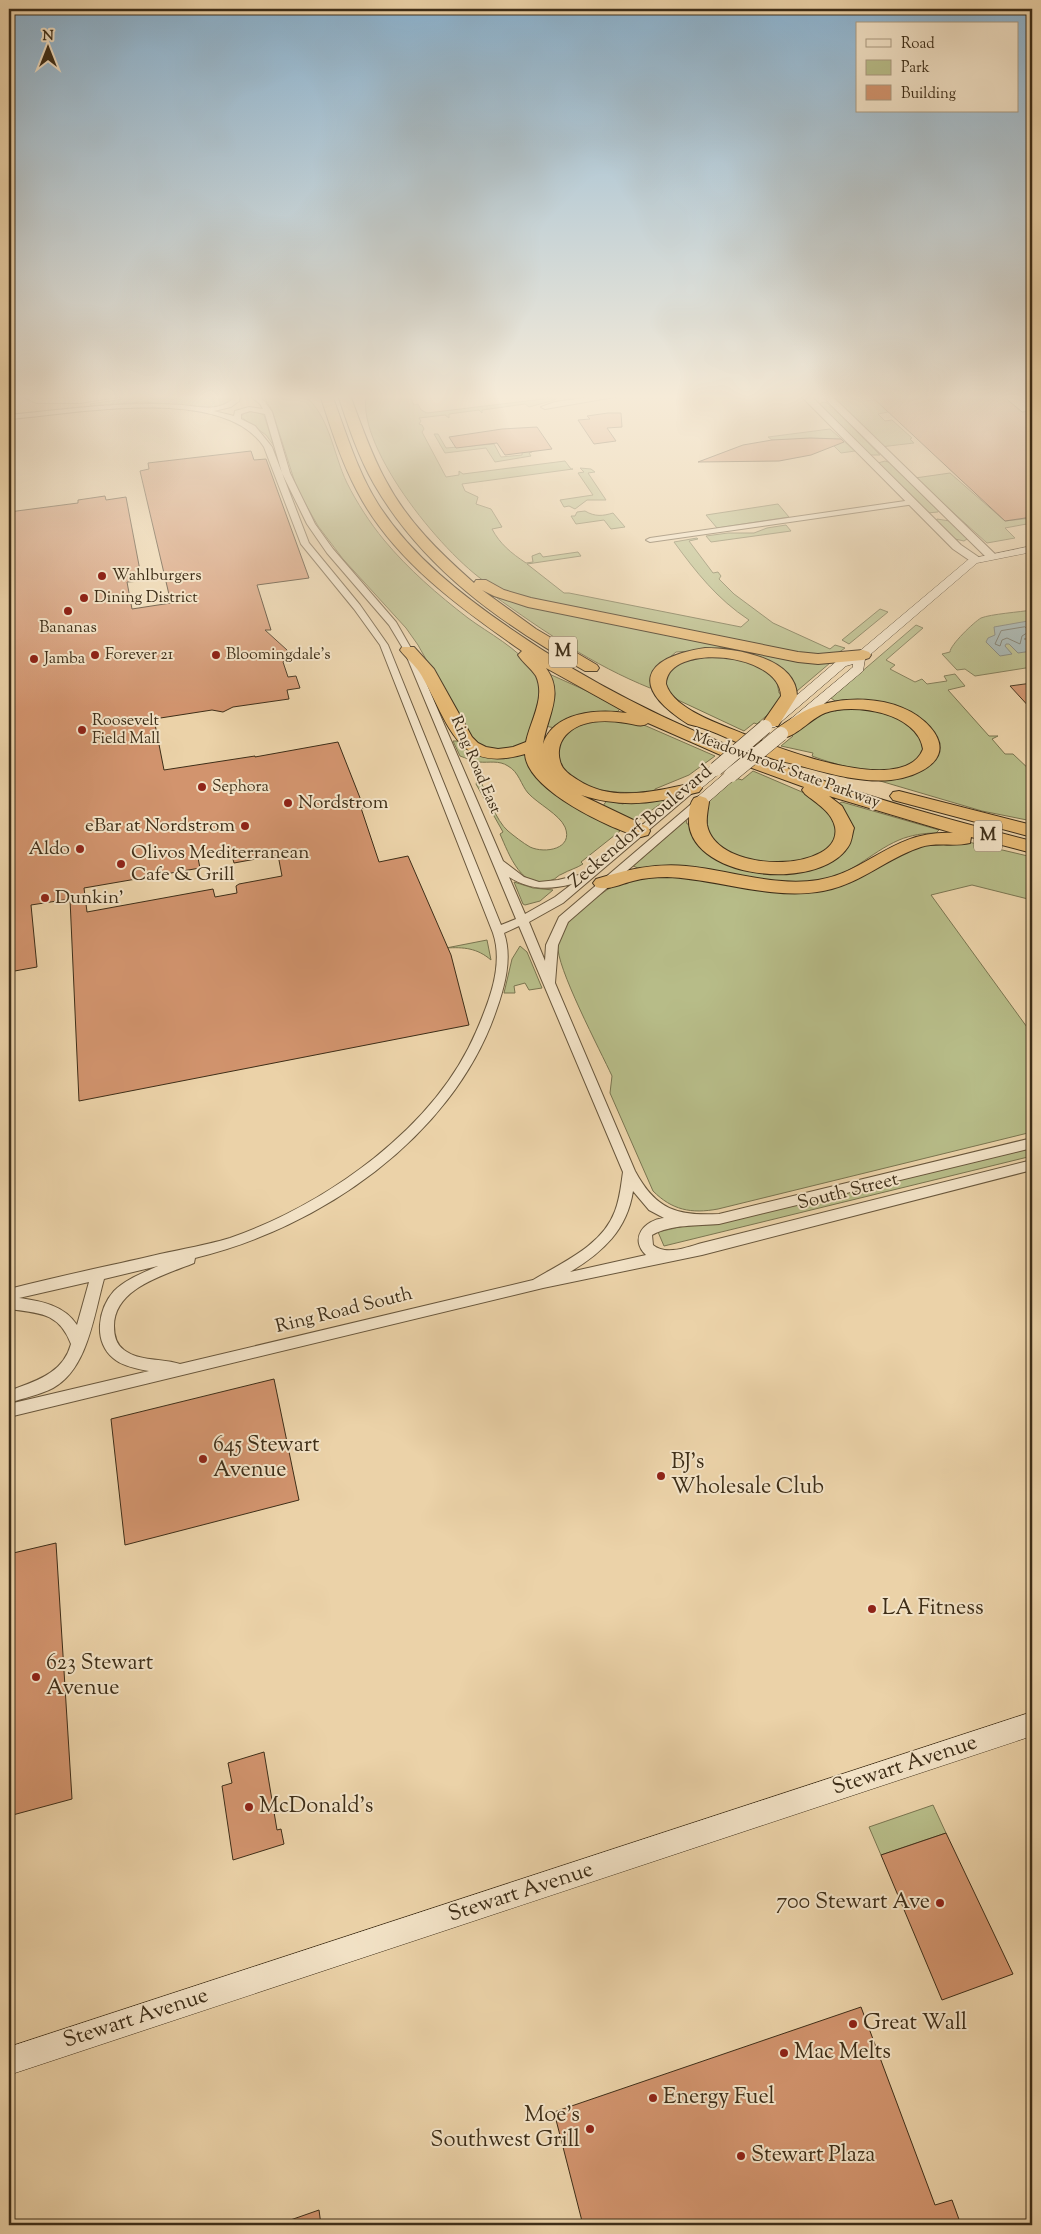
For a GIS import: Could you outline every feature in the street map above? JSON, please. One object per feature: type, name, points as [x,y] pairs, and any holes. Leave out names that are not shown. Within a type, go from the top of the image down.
[{"type":"highway","name":"Meadowbrook State Parkway","points":[[370,499],[402,544],[446,587],[502,631],[551,664],[594,688],[708,743],[780,772],[903,813],[1032,849]]},
{"type":"highway","name":"M","points":[[390,499],[434,553],[469,585],[510,617],[559,650],[607,677]]},
{"type":"highway","points":[[434,553],[493,590],[528,602],[804,658],[861,656]]},
{"type":"highway","points":[[502,631],[538,668],[546,681],[547,704],[535,744],[535,764],[543,776],[565,794],[641,831]]},
{"type":"highway","points":[[408,650],[426,669],[470,746],[485,752],[502,754],[513,753],[535,744]]},
{"type":"highway","points":[[694,720],[662,693],[658,686],[658,678],[664,668],[677,660],[695,654],[718,653],[741,656],[758,661],[773,669],[784,680],[789,692],[788,699],[773,728]]},
{"type":"highway","name":"Meadowbrook State Parkway","points":[[645,697],[773,753],[893,794],[1032,831]]},
{"type":"highway","points":[[773,728],[819,710],[841,705],[862,705],[893,711],[911,720],[924,730],[931,746],[927,758],[920,766],[904,772],[884,775],[847,771],[773,753]]},
{"type":"highway","points":[[708,743],[634,719],[612,715],[589,718],[574,722],[559,732],[551,745],[552,764],[563,777],[575,786],[598,795],[638,799],[696,795],[698,823],[702,835],[712,848],[723,856],[739,863],[767,869],[791,870],[814,864],[832,854],[839,846],[844,834],[842,820],[834,807],[825,799],[780,772]]},
{"type":"highway","points":[[596,879],[667,871],[775,886],[808,887],[848,878],[899,847],[924,839],[960,839],[1032,849]]},
{"type":"main road","name":"Zeckendorf Boulevard","points":[[696,795],[716,769],[859,668],[861,656],[976,560],[1032,549]]},
{"type":"main road","name":"Zeckendorf Boulevard","points":[[696,795],[731,775],[773,728]]},
{"type":"main road","name":"Stewart Avenue","points":[[9,2061],[1032,1724]]},
{"type":"street","points":[[188,1370],[141,1364],[118,1354],[107,1333],[109,1313],[119,1296],[130,1287],[214,1248],[276,1224],[321,1201],[379,1160],[432,1111],[462,1072],[477,1044],[487,1019],[501,964],[502,947],[498,931],[384,645],[357,607],[305,544],[292,523],[284,499]]},
{"type":"street","name":"Ring Road East","points":[[298,499],[311,524],[330,551],[393,624],[408,650],[628,1172]]},
{"type":"street","points":[[909,499],[960,549],[976,560]]},
{"type":"street","points":[[933,499],[991,556]]},
{"type":"street","points":[[650,540],[912,502]]},
{"type":"street","points":[[928,518],[949,515]]},
{"type":"street","points":[[292,523],[311,524]]},
{"type":"street","name":"Zeckendorf Boulevard","points":[[498,931],[522,921],[596,879],[696,795]]},
{"type":"street","name":"Zeckendorf Boulevard","points":[[550,986],[551,950],[559,926],[568,914],[596,879],[641,831],[696,795]]},
{"type":"street","points":[[498,863],[518,879],[539,886],[554,886],[596,879]]},
{"type":"street","name":"South Street","points":[[674,1256],[658,1256],[650,1252],[644,1241],[646,1232],[660,1224],[720,1219],[1032,1143]]},
{"type":"street","name":"South Street","points":[[536,1285],[674,1256],[1032,1165]]},
{"type":"street","name":"South Street","points":[[628,1172],[646,1200],[665,1213],[695,1221]]},
{"type":"street","name":"Ring Road South","points":[[9,1411],[188,1370],[536,1285],[599,1245],[618,1221],[622,1209],[628,1172]]},
{"type":"street","points":[[9,1295],[214,1248]]},
{"type":"street","points":[[9,1398],[54,1379],[70,1364],[75,1356],[98,1274]]},
{"type":"street","points":[[9,1303],[55,1311],[71,1326],[78,1346]]},
{"type":"green space","points":[[303,499],[356,499],[384,540],[413,571],[468,618],[511,648],[527,662],[537,678],[539,695],[528,739],[523,744],[514,748],[492,750],[473,743],[418,645],[406,628],[343,559],[318,526]]},
{"type":"green space","points":[[407,499],[477,499],[476,504],[491,509],[502,527],[492,529],[502,544],[526,563],[533,562],[532,556],[540,553],[543,557],[578,552],[581,556],[527,564],[564,593],[741,627],[749,620],[717,594],[690,564],[674,542],[697,538],[689,541],[713,573],[718,572],[721,576],[719,579],[734,594],[773,623],[830,649],[835,645],[845,648],[838,653],[806,655],[503,592],[474,573],[452,553]]},
{"type":"green space","points":[[606,499],[606,500],[587,500],[575,509],[569,506],[564,507],[560,500]]},
{"type":"green space","points":[[914,499],[928,499],[939,510],[938,512],[927,513]]},
{"type":"green space","points":[[939,499],[980,499],[1005,521],[1032,518],[1032,523],[1005,528],[1015,538],[987,543]]},
{"type":"green space","points":[[778,504],[789,517],[717,528],[706,515]]},
{"type":"green space","points":[[585,511],[599,515],[613,513],[625,527],[611,529],[604,520],[576,524],[571,516],[575,516],[577,512]]},
{"type":"green space","points":[[937,519],[950,521],[967,539],[964,541],[955,539],[936,521]]},
{"type":"green space","points":[[786,525],[791,531],[711,542],[706,536],[728,533],[754,533],[767,528]]},
{"type":"green space","points":[[493,595],[830,663],[797,691],[759,657],[740,651],[722,649],[676,652],[654,671],[653,687],[650,688],[588,658]]},
{"type":"green space","points":[[880,609],[888,612],[849,644],[842,640]]},
{"type":"green space","points":[[1032,610],[1032,667],[975,676],[965,669],[957,670],[942,654],[950,652],[958,639],[981,618]]},
{"type":"green space","points":[[916,625],[923,628],[886,660],[895,665],[890,669],[915,682],[922,679],[927,684],[947,681],[944,676],[955,674],[965,686],[948,690],[989,736],[998,736],[992,739],[1005,754],[1013,754],[1032,772],[1032,821],[982,811],[870,778],[913,772],[932,735],[868,701],[835,701],[831,698]]},
{"type":"green space","points":[[715,655],[753,661],[776,677],[779,693],[783,694],[774,709],[757,724],[754,723],[744,731],[678,700],[666,691],[665,672],[674,664]]},
{"type":"green space","points":[[547,673],[587,691],[620,709],[617,712],[591,713],[555,728],[545,726]]},
{"type":"green space","points":[[852,707],[887,712],[916,728],[924,746],[917,759],[906,767],[891,771],[874,771],[840,765],[812,756],[813,753],[781,746],[793,736],[788,734],[803,720],[834,709],[835,711]]},
{"type":"green space","points":[[587,720],[637,722],[715,756],[689,775],[655,789],[655,791],[617,792],[590,788],[568,776],[561,767],[556,744],[563,733]]},
{"type":"green space","points":[[453,741],[460,741],[465,747],[526,754],[530,768],[538,780],[549,790],[562,799],[617,825],[620,831],[581,862],[583,864],[552,880],[542,883],[532,881],[512,861],[500,834],[503,832],[476,784],[479,778],[495,814],[508,831],[530,847],[550,850],[562,845],[567,834],[565,827],[553,813],[528,793],[512,769],[501,763],[479,762],[460,756]]},
{"type":"green space","points":[[753,771],[816,798],[826,806],[837,827],[831,845],[822,854],[809,859],[778,863],[745,859],[721,849],[703,824],[707,823],[707,820],[703,819],[707,805],[712,798],[736,778],[742,780]]},
{"type":"green space","points":[[607,800],[623,804],[626,802],[664,801],[636,822],[603,806]]},
{"type":"green space","points":[[842,802],[939,830],[936,833],[927,833],[899,840],[840,874],[817,881],[774,882],[684,869],[638,868],[633,866],[686,820],[687,824],[691,824],[752,869],[837,853],[838,804]]},
{"type":"green space","points":[[960,840],[1032,857],[1032,900],[972,885],[931,895],[1032,1034],[1032,1132],[718,1209],[691,1211],[667,1203],[653,1191],[610,1093],[612,1076],[564,971],[558,945],[568,922],[607,890],[620,882],[643,874],[815,890],[914,844]]},
{"type":"green space","points":[[514,882],[533,888],[553,890],[540,901],[525,905]]},
{"type":"green space","points":[[487,940],[491,960],[481,953],[470,949],[446,948]]},
{"type":"green space","points":[[520,946],[527,952],[542,988],[529,990],[525,983],[514,986],[515,993],[504,993],[512,959]]},
{"type":"green space","points":[[1032,1147],[1032,1156],[664,1246],[658,1232]]},
{"type":"green space","points":[[933,1805],[946,1833],[881,1855],[869,1827]]},
{"type":"water","points":[[1028,621],[1032,625],[1032,637],[1024,639],[1032,640],[1032,651],[1018,653],[1009,644],[1006,644],[1005,646],[1012,654],[1000,656],[986,642],[988,638],[995,635],[994,627]]},
{"type":"building","points":[[83,499],[126,499],[142,581],[127,582],[132,609],[171,603],[147,499],[281,499],[309,578],[257,585],[271,630],[265,630],[287,650],[288,656],[283,662],[288,677],[296,676],[300,688],[287,690],[289,699],[233,707],[223,712],[212,710],[154,719],[164,770],[255,757],[338,742],[364,808],[361,808],[379,862],[408,856],[451,955],[469,1025],[79,1101],[70,899],[31,905],[37,967],[9,972],[9,512],[78,503],[78,500]],"holes":[[[231,852],[234,863],[278,855],[282,876],[239,884],[236,886],[237,893],[215,897],[213,889],[87,912],[84,888],[200,868],[198,858]]]},
{"type":"building","points":[[982,499],[1032,499],[1032,517],[1005,521]]},
{"type":"building","points":[[1032,683],[1032,710],[1010,686]]},
{"type":"building","name":"645 Stewart Avenue","points":[[274,1379],[299,1500],[125,1545],[111,1419]]},
{"type":"building","name":"623 Stewart Avenue","points":[[56,1543],[72,1799],[9,1816],[9,1554]]},
{"type":"building","name":"McDonald's","points":[[264,1752],[277,1830],[281,1829],[284,1844],[233,1860],[222,1786],[232,1783],[228,1763]]},
{"type":"building","name":"700 Stewart Ave","points":[[946,1833],[1013,1974],[942,2000],[881,1855]]},
{"type":"building","name":"Stewart Plaza","points":[[861,2007],[935,2205],[952,2200],[961,2225],[583,2225],[554,2112]]},
{"type":"building","points":[[319,2210],[321,2225],[279,2224]]},
{"type":"place","name":"Wahlburgers","points":[[102,576]]},
{"type":"place","name":"Dining District","points":[[84,598]]},
{"type":"place","name":"Bananas","points":[[68,611]]},
{"type":"place","name":"Forever 21","points":[[95,655]]},
{"type":"place","name":"Bloomingdale's","points":[[216,655]]},
{"type":"place","name":"Jamba","points":[[34,659]]},
{"type":"place","name":"Roosevelt Field Mall","points":[[82,730]]},
{"type":"place","name":"Sephora","points":[[202,787]]},
{"type":"place","name":"Nordstrom","points":[[288,803]]},
{"type":"place","name":"eBar at Nordstrom","points":[[245,826]]},
{"type":"place","name":"Aldo","points":[[80,849]]},
{"type":"place","name":"Olivos Mediterranean Cafe & Grill","points":[[121,864]]},
{"type":"place","name":"Dunkin'","points":[[45,898]]},
{"type":"place","name":"645 Stewart Avenue","points":[[203,1459]]},
{"type":"place","name":"BJ's Wholesale Club","points":[[661,1476]]},
{"type":"place","name":"LA Fitness","points":[[872,1609]]},
{"type":"place","name":"623 Stewart Avenue","points":[[36,1677]]},
{"type":"place","name":"McDonald's","points":[[249,1807]]},
{"type":"place","name":"700 Stewart Ave","points":[[940,1903]]},
{"type":"place","name":"Great Wall","points":[[853,2024]]},
{"type":"place","name":"Mac Melts","points":[[784,2053]]},
{"type":"place","name":"Energy Fuel","points":[[653,2098]]},
{"type":"place","name":"Moe's Southwest Grill","points":[[590,2129]]},
{"type":"place","name":"Stewart Plaza","points":[[741,2156]]}]
